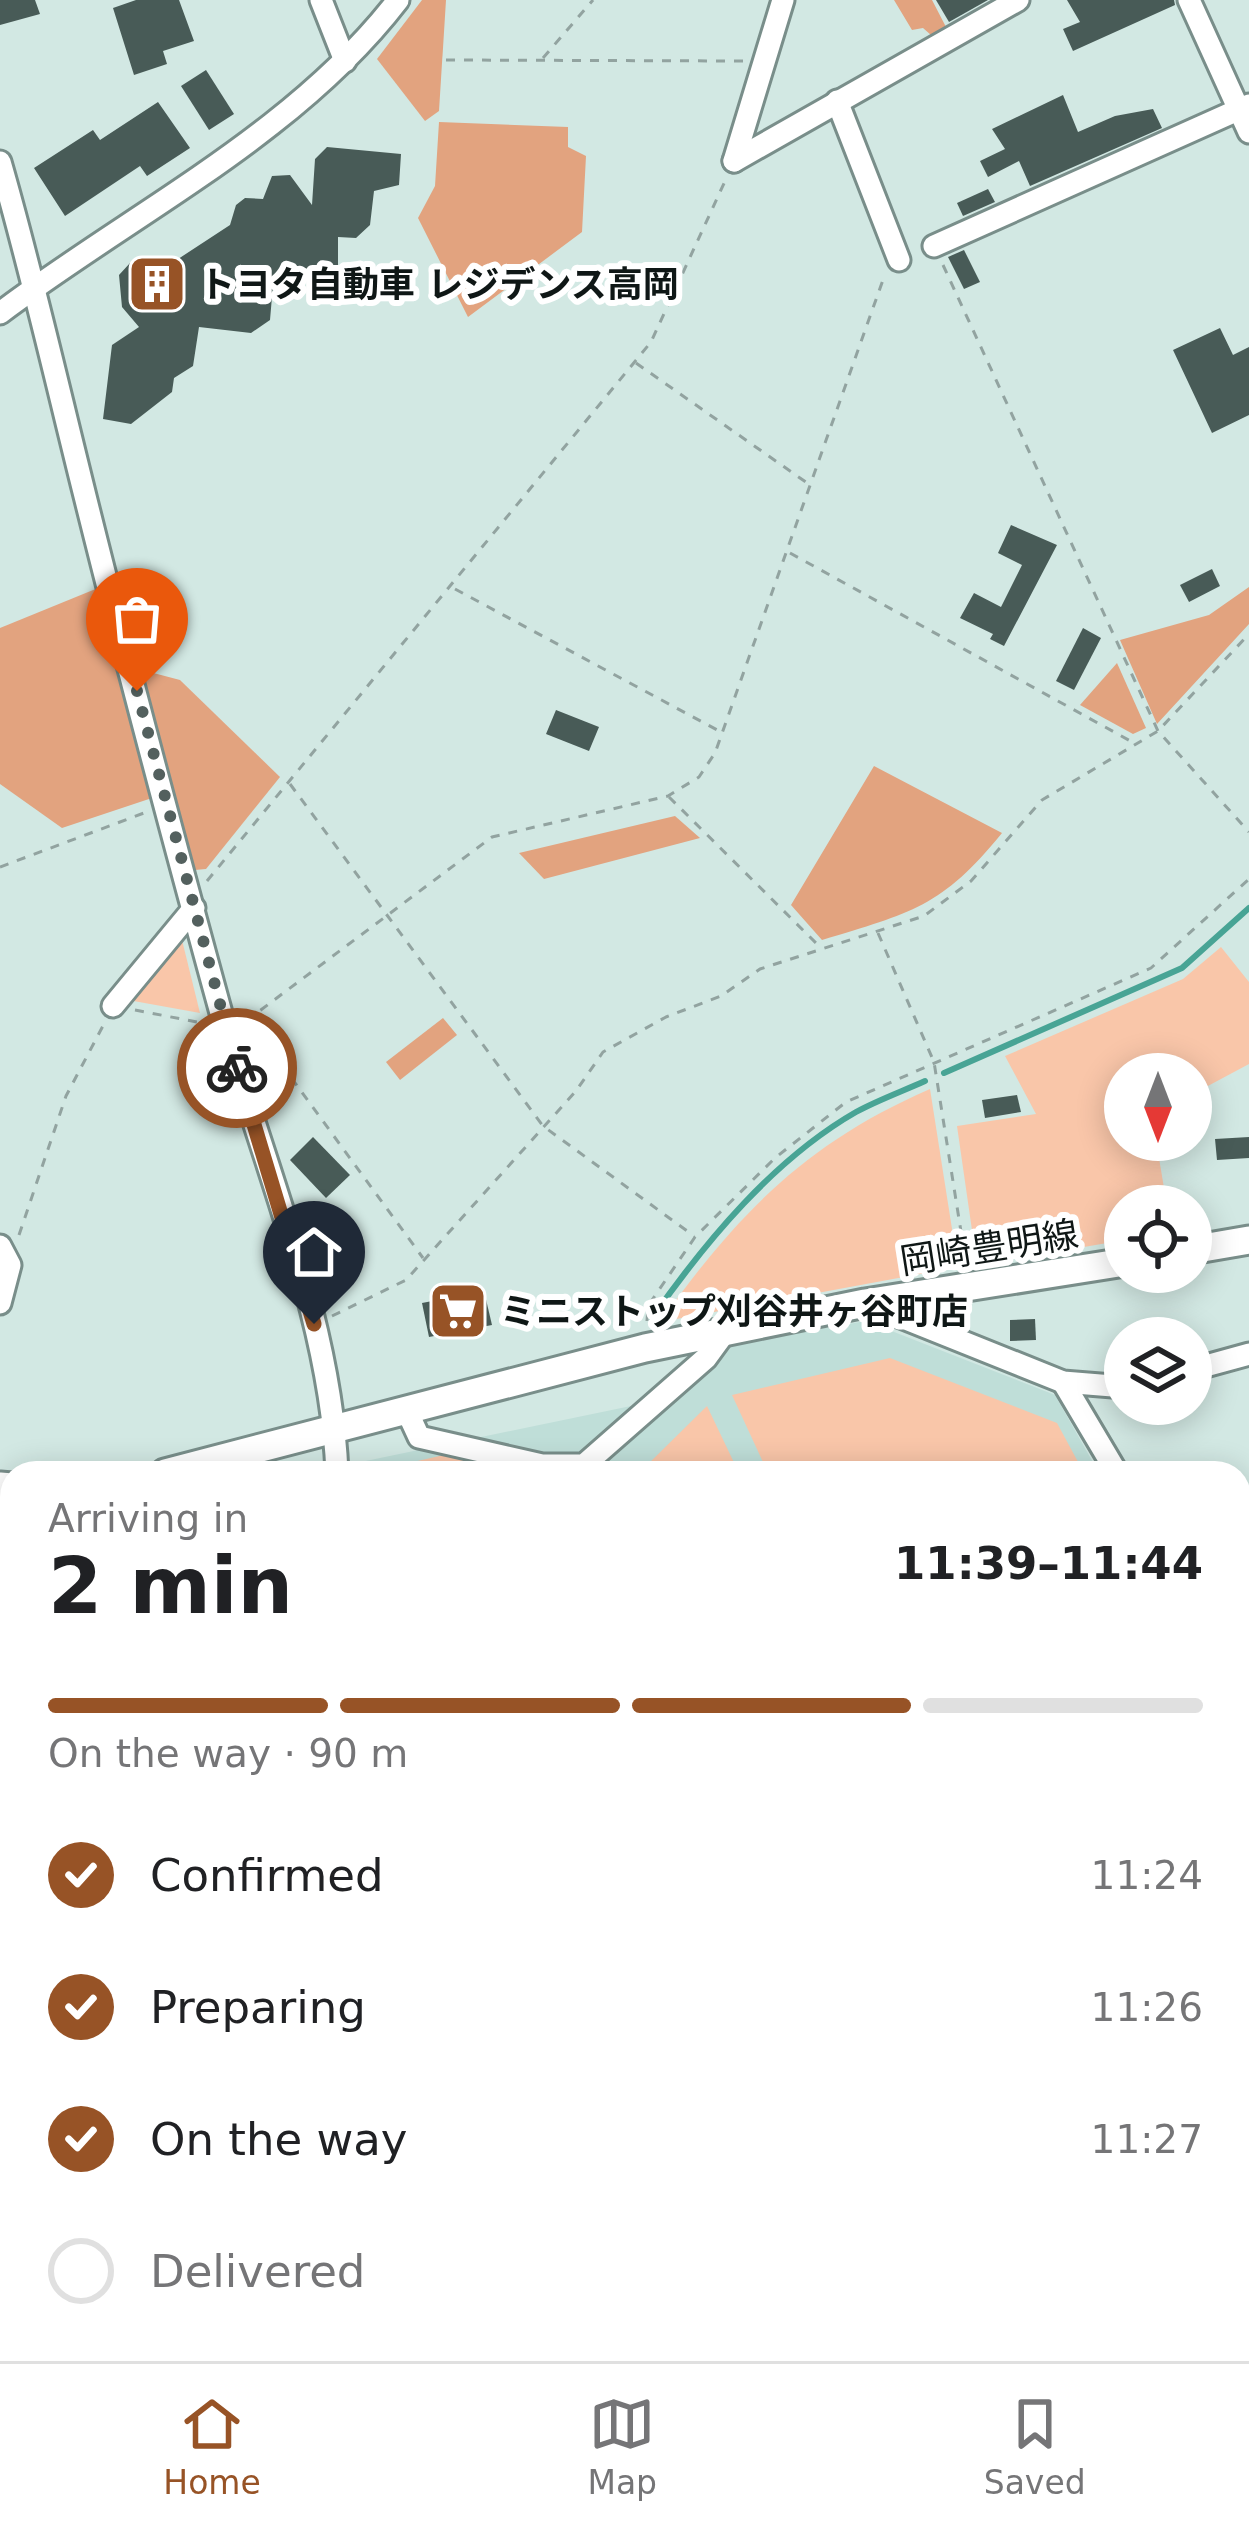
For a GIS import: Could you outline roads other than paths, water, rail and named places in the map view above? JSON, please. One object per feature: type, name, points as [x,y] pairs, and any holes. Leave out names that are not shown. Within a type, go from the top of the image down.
[{"type":"main road","points":[[1212,1246],[1249,1240]]},
{"type":"main road","name":"岡崎豊明線","points":[[252,1461],[335,1428],[645,1348],[865,1303],[1104,1266]]},
{"type":"street","points":[[321,0],[345,61]]},
{"type":"street","points":[[0,313],[282,117],[345,61],[398,0]]},
{"type":"street","points":[[781,1],[734,161],[1018,0]]},
{"type":"street","points":[[1190,0],[1244,107],[1249,132]]},
{"type":"street","points":[[837,101],[899,260]]},
{"type":"street","points":[[934,246],[1244,107]]},
{"type":"street","points":[[0,162],[38,285],[165,805],[314,1324],[335,1428],[336,1461]]},
{"type":"street","points":[[113,1006],[192,900]]},
{"type":"street","points":[[0,1303],[5,1256]]},
{"type":"street","points":[[865,1303],[1063,1382],[1104,1385]]},
{"type":"street","points":[[589,1461],[706,1358],[725,1332]]},
{"type":"street","points":[[1212,1364],[1249,1354]]},
{"type":"street","points":[[1063,1382],[1110,1461]]},
{"type":"street","points":[[406,1409],[419,1437],[524,1461]]},
{"type":"waterway","points":[[944,1073],[1182,968],[1249,908]]},
{"type":"waterway","points":[[652,1318],[719,1231],[797,1153],[856,1112],[925,1081]]},
{"type":"place","name":"トヨタ自動車 レジデンス高岡","points":[[157,284]]},
{"type":"place","name":"ミニストップ刈谷井ヶ谷町店","points":[[458,1311]]}]
